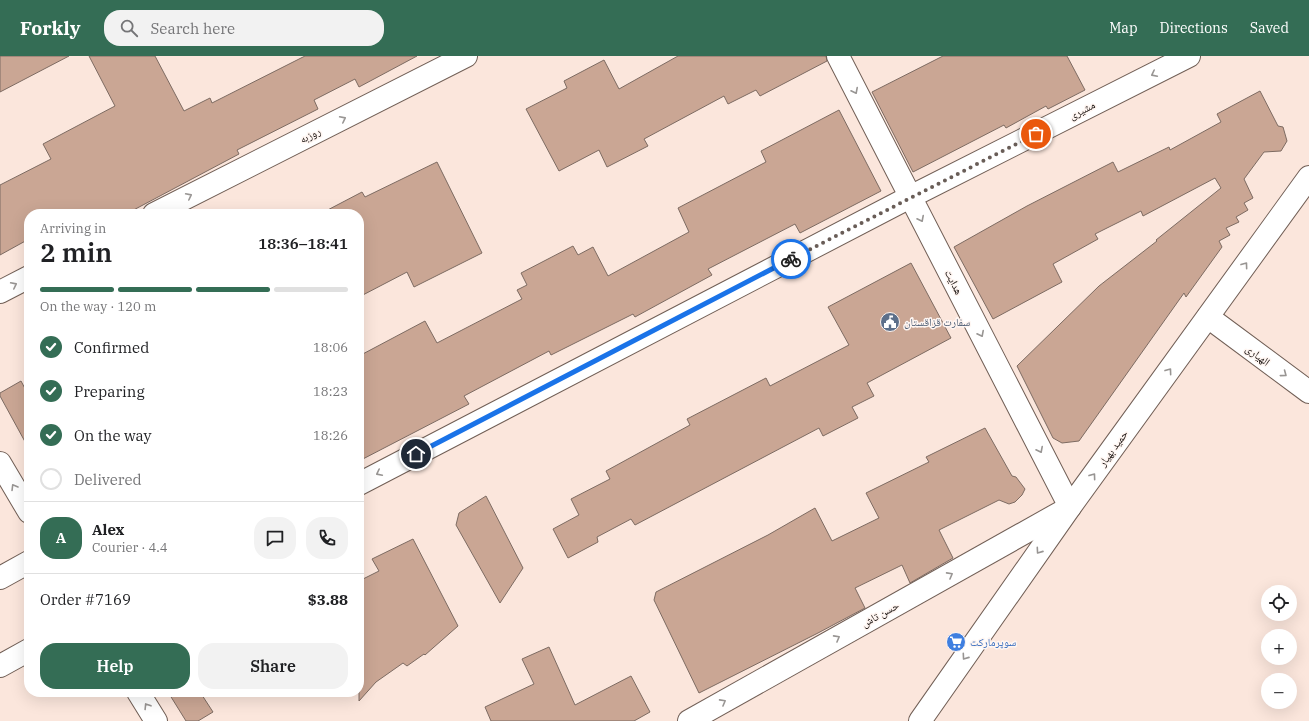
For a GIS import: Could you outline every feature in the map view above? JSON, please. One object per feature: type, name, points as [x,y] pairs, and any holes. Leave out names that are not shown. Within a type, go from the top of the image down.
[{"type":"street","name":"روزبه","points":[[164,209],[466,56]]},
{"type":"street","name":"هدایت","points":[[838,56],[1070,508]]},
{"type":"street","name":"مشیری","points":[[364,481],[910,197],[1189,56]]},
{"type":"street","name":"حمید بهیار","points":[[920,721],[1070,508],[1309,177]]},
{"type":"street","points":[[0,292],[24,280]]},
{"type":"street","name":"الهیاری","points":[[1208,317],[1309,392]]},
{"type":"street","points":[[0,463],[24,504]]},
{"type":"street","name":"حسن تاش","points":[[690,721],[1070,508]]},
{"type":"street","points":[[0,578],[24,565]]},
{"type":"street","points":[[0,666],[24,653]]},
{"type":"street","points":[[141,697],[156,721]]},
{"type":"building","points":[[0,56],[69,56],[0,92]]},
{"type":"building","points":[[89,56],[155,56],[184,111],[210,98],[212,103],[305,56],[417,56],[359,87],[355,79],[314,100],[318,109],[237,150],[239,154],[135,209],[24,209],[24,242],[0,255],[0,185],[51,159],[43,144],[115,106]]},
{"type":"building","points":[[678,56],[826,56],[827,61],[760,96],[756,90],[728,104],[724,96],[644,139],[648,146],[607,167],[599,150],[559,171],[526,109],[567,88],[564,81],[604,60],[619,89]]},
{"type":"building","points":[[943,56],[1067,56],[1085,90],[1048,109],[1046,106],[1006,128],[1004,125],[913,172],[872,92]]},
{"type":"building","points":[[1260,91],[1278,126],[1283,127],[1287,141],[1281,151],[1264,152],[1244,179],[1253,198],[1244,203],[1248,210],[1236,217],[1239,222],[1226,228],[1230,235],[1219,241],[1222,247],[1186,297],[1184,293],[1079,441],[1062,443],[1053,438],[1017,366],[1099,286],[1157,241],[1156,240],[1221,188],[1215,178],[1143,216],[1141,211],[1095,234],[1098,239],[1053,264],[1062,282],[993,319],[954,247],[1027,206],[1113,162],[1118,172],[1169,147],[1170,150],[1221,122],[1217,114]]},
{"type":"building","points":[[839,110],[881,191],[800,233],[795,224],[708,269],[712,275],[635,317],[633,314],[551,355],[549,351],[464,396],[469,404],[364,458],[364,353],[425,321],[437,343],[522,299],[517,290],[527,285],[521,273],[573,246],[578,255],[593,247],[608,276],[689,232],[678,208],[766,162],[761,151]]},
{"type":"building","points":[[437,162],[482,253],[414,287],[407,272],[364,294],[364,209],[330,209],[362,192],[365,197]]},
{"type":"building","points":[[911,263],[951,338],[867,383],[874,396],[852,407],[858,418],[823,436],[819,428],[635,525],[631,519],[597,537],[598,542],[568,558],[553,529],[579,515],[571,499],[610,479],[606,471],[690,425],[687,419],[766,378],[770,386],[849,345],[828,307]]},
{"type":"building","points":[[21,381],[24,387],[24,440],[0,396],[0,393]]},
{"type":"building","points":[[985,428],[1012,476],[1016,477],[1025,489],[1022,495],[1015,502],[1009,504],[999,500],[939,530],[953,558],[910,583],[902,565],[855,588],[865,608],[699,693],[654,600],[656,592],[768,535],[815,508],[832,541],[879,518],[866,493],[929,462],[926,457]]},
{"type":"building","points":[[486,496],[523,568],[500,603],[456,525],[459,513]]},
{"type":"building","points":[[413,539],[458,626],[425,655],[424,654],[407,666],[403,663],[376,682],[364,695],[364,578],[379,571],[372,559]]},
{"type":"building","points":[[549,647],[575,705],[631,676],[650,712],[634,721],[491,721],[485,707],[534,684],[522,659]]},
{"type":"building","points":[[171,697],[203,697],[213,712],[198,721],[186,721]]},
{"type":"way so far","points":[[791,259],[1036,134]]},
{"type":"place","name":"سفارت قزاقستان","points":[[890,322]]},
{"type":"place","name":"سوپرمارکت","points":[[956,642]]},
{"type":"route","points":[[416,454],[791,259]]}]
